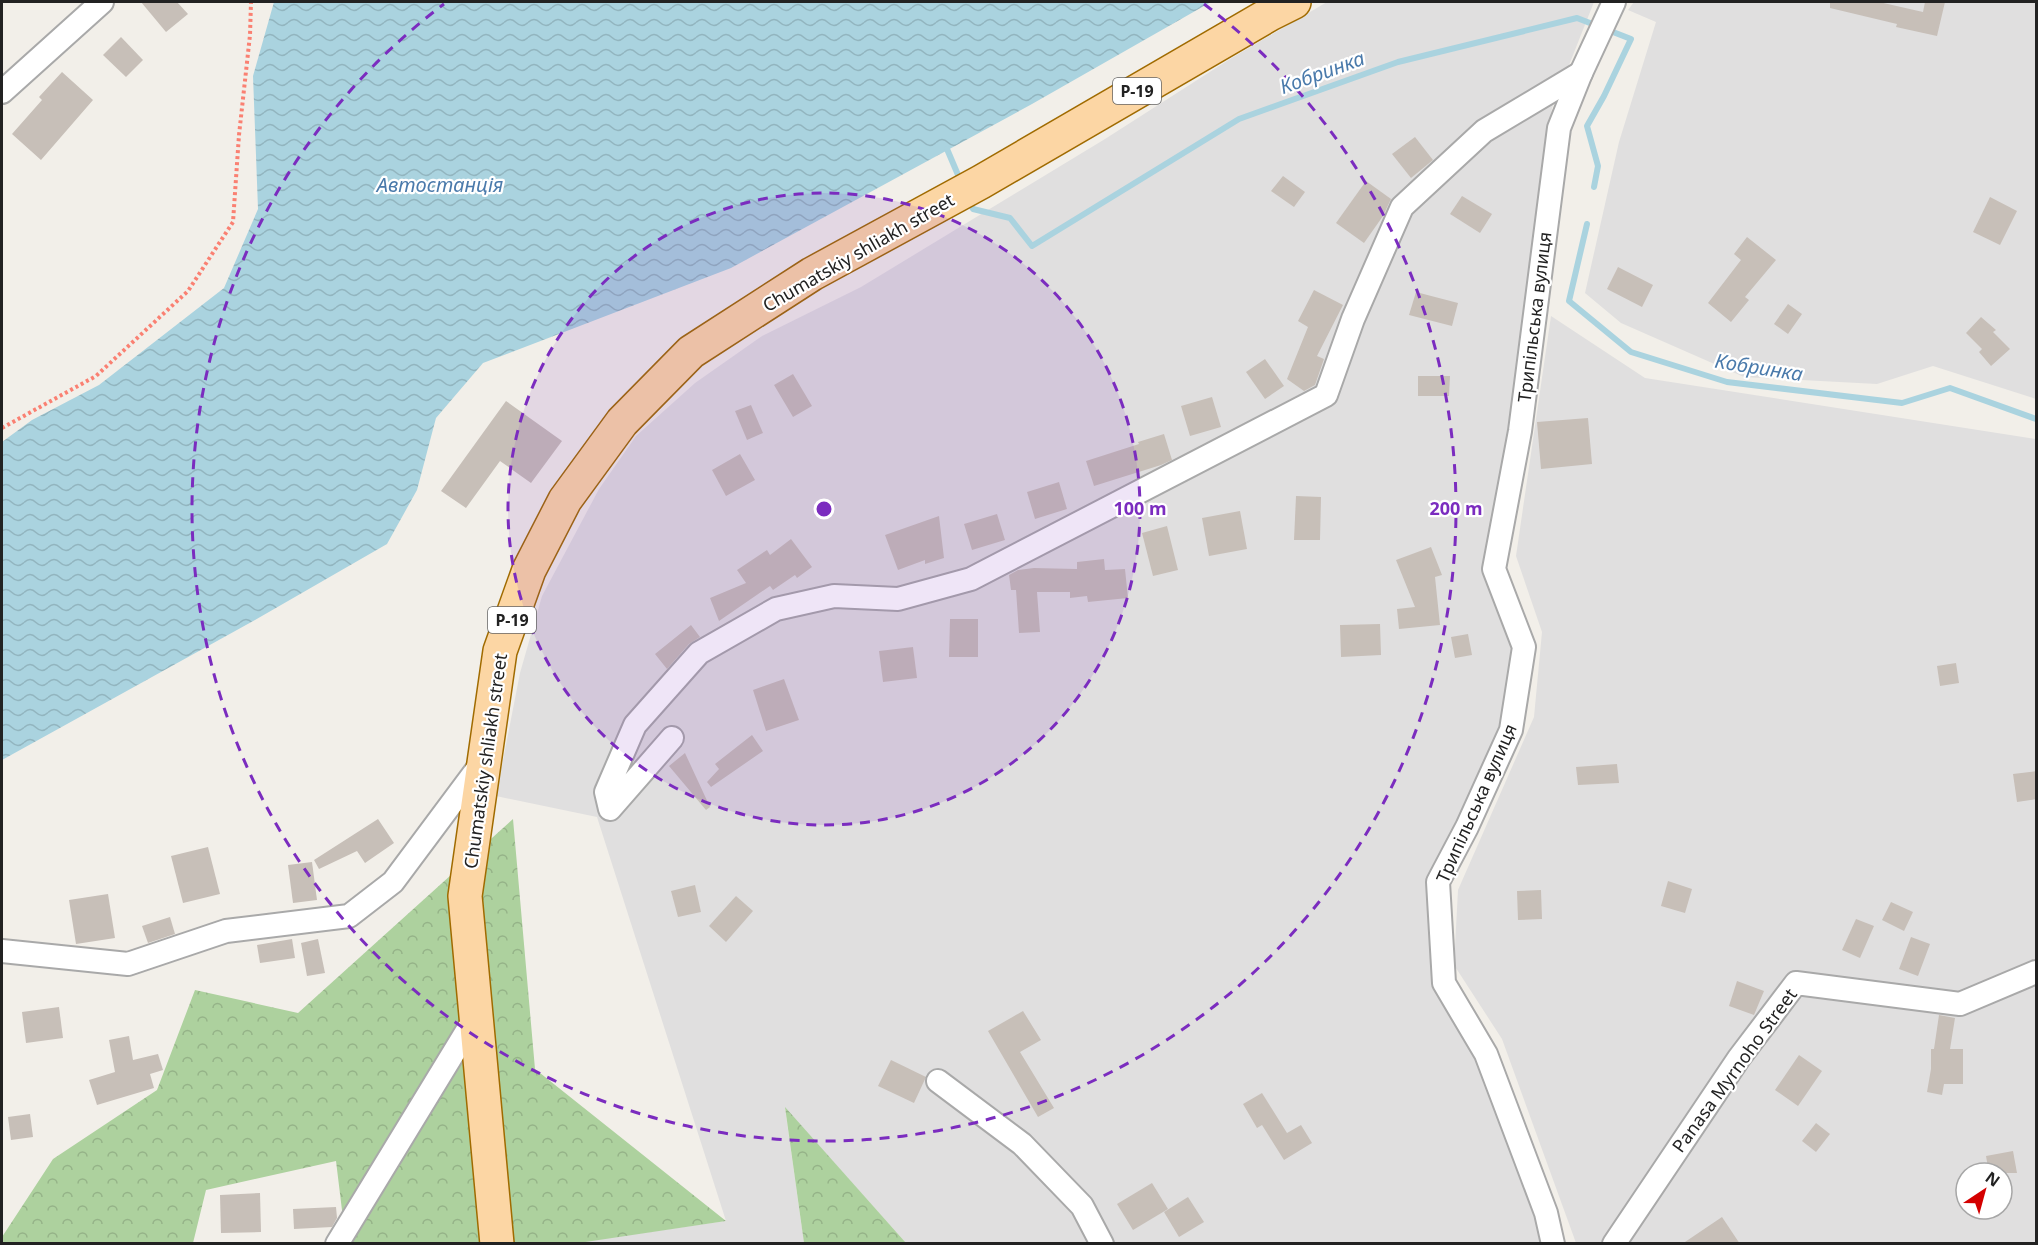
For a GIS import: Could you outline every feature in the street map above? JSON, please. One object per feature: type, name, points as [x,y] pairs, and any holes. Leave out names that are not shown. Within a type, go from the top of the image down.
[{"type":"main road","name":"Chumatskiy shliakh street","points":[[497,1244],[465,896],[500,651],[529,570],[565,500],[622,422],[691,352],[812,274],[981,182],[1294,2]]},
{"type":"street","points":[[2,92],[102,2]]},
{"type":"street","name":"Трипільська вулиця","points":[[1553,1244],[1546,1213],[1486,1054],[1444,983],[1438,882],[1467,827],[1511,730],[1524,647],[1494,569],[1520,431],[1559,128],[1610,9]]},
{"type":"street","points":[[672,738],[610,809],[606,792],[635,725],[699,653],[776,609],[834,596],[898,599],[971,579],[1326,395],[1353,319],[1402,207],[1484,131],[1581,73]]},
{"type":"street","points":[[2,951],[128,964],[226,931],[349,916],[393,882],[484,760]]},
{"type":"street","name":"Panasa Myrnoho Street","points":[[1614,1244],[1739,1058],[1796,983],[1960,1004],[2037,972]]},
{"type":"street","points":[[337,1244],[476,1016]]},
{"type":"street","points":[[938,1081],[1022,1144],[1082,1206],[1102,1244]]},
{"type":"path","points":[[2,428],[96,375],[188,291],[233,222],[238,135],[250,35],[251,2]]},
{"type":"shaded area","points":[[1327,2],[1594,2],[1552,108],[1489,565],[1514,636],[1511,730],[1426,887],[1435,988],[1477,1057],[1545,1243],[906,1243],[785,1108],[804,1243],[572,1243],[726,1221],[597,817],[496,796],[520,673],[542,596],[599,489],[636,436],[695,383],[762,336],[861,287],[1105,139],[1230,59]]},
{"type":"shaded area","points":[[1634,2],[2036,2],[2036,399],[1933,366],[1877,384],[1744,377],[1621,323],[1585,293],[1619,142],[1656,22],[1628,10]]},
{"type":"shaded area","points":[[1551,316],[1645,378],[2036,439],[2036,1243],[1576,1243],[1502,1039],[1454,965],[1458,890],[1534,717],[1542,632],[1516,556]]},
{"type":"green space","points":[[513,819],[535,1069],[726,1221],[572,1244],[346,1243],[336,1161],[206,1190],[193,1243],[2,1244],[2,1237],[53,1159],[157,1090],[195,990],[298,1013]]},
{"type":"green space","points":[[785,1107],[906,1243],[804,1243]]},
{"type":"water","name":"Автостанція","points":[[274,2],[1211,2],[1032,104],[731,268],[483,363],[436,418],[417,490],[387,544],[2,760],[2,442],[32,420],[99,385],[224,288],[258,209],[253,76]]},
{"type":"building","points":[[141,2],[177,2],[188,14],[166,32]]},
{"type":"building","points":[[1830,2],[1879,2],[1923,12],[1925,2],[1945,2],[1937,36],[1830,8]]},
{"type":"building","points":[[121,37],[143,60],[126,77],[103,55]]},
{"type":"building","points":[[62,72],[93,100],[41,160],[12,134],[42,100],[39,97]]},
{"type":"building","points":[[1415,137],[1433,160],[1411,178],[1392,154]]},
{"type":"building","points":[[1283,176],[1305,192],[1294,207],[1271,191]]},
{"type":"building","points":[[1366,181],[1391,199],[1383,216],[1364,243],[1336,223]]},
{"type":"building","points":[[1462,196],[1492,214],[1480,233],[1450,214]]},
{"type":"building","points":[[1990,197],[2017,211],[2000,245],[1973,232]]},
{"type":"building","points":[[1747,237],[1776,260],[1745,297],[1749,300],[1731,322],[1708,303],[1741,260],[1734,254]]},
{"type":"building","points":[[1618,267],[1653,285],[1642,307],[1607,289]]},
{"type":"building","points":[[1314,290],[1343,305],[1317,356],[1324,359],[1315,385],[1304,391],[1287,379],[1308,327],[1298,321]]},
{"type":"building","points":[[1416,292],[1458,303],[1452,326],[1409,315]]},
{"type":"building","points":[[1788,304],[1802,314],[1788,334],[1774,324]]},
{"type":"building","points":[[1981,317],[1996,330],[1993,332],[2010,349],[1991,366],[1979,352],[1982,349],[1966,333]]},
{"type":"building","points":[[1265,359],[1284,386],[1265,399],[1246,372]]},
{"type":"building","points":[[793,374],[812,406],[793,417],[774,385]]},
{"type":"building","points":[[1418,376],[1450,376],[1449,396],[1418,396]]},
{"type":"building","points":[[1212,397],[1221,427],[1190,436],[1181,406]]},
{"type":"building","points":[[506,401],[562,441],[531,483],[500,461],[466,508],[441,491]]},
{"type":"building","points":[[751,405],[763,433],[747,440],[735,411]]},
{"type":"building","points":[[1588,418],[1592,464],[1541,469],[1537,422]]},
{"type":"building","points":[[1164,434],[1172,460],[1094,486],[1086,461]]},
{"type":"building","points":[[740,454],[755,480],[726,496],[712,470]]},
{"type":"building","points":[[1059,482],[1067,509],[1035,519],[1027,492]]},
{"type":"building","points":[[1296,496],[1321,497],[1320,540],[1294,540]]},
{"type":"building","points":[[1240,511],[1247,549],[1209,556],[1202,518]]},
{"type":"building","points":[[997,514],[1005,540],[972,550],[964,524]]},
{"type":"building","points":[[939,516],[944,558],[925,564],[925,560],[898,570],[885,535]]},
{"type":"building","points":[[1167,526],[1178,570],[1153,576],[1142,533]]},
{"type":"building","points":[[791,539],[812,567],[797,578],[795,575],[773,590],[770,586],[719,621],[710,598],[746,583],[737,570],[767,550],[770,555]]},
{"type":"building","points":[[1431,547],[1442,575],[1435,577],[1440,625],[1399,629],[1397,609],[1415,607],[1396,560]]},
{"type":"building","points":[[1104,559],[1105,570],[1125,569],[1128,598],[1088,602],[1087,596],[1070,598],[1070,592],[1037,592],[1040,632],[1019,633],[1016,590],[1011,590],[1009,575],[1018,570],[1034,568],[1077,569],[1077,562]]},
{"type":"building","points":[[950,619],[978,619],[978,657],[949,657]]},
{"type":"building","points":[[1380,624],[1381,655],[1341,657],[1340,625]]},
{"type":"building","points":[[691,625],[700,637],[689,644],[667,669],[655,654]]},
{"type":"building","points":[[1468,634],[1472,655],[1455,658],[1451,637]]},
{"type":"building","points":[[913,647],[917,678],[883,682],[879,651]]},
{"type":"building","points":[[1956,663],[1959,683],[1940,686],[1937,666]]},
{"type":"building","points":[[784,679],[799,720],[766,731],[753,690]]},
{"type":"building","points":[[752,735],[763,751],[711,787],[707,782],[719,769],[715,764]]},
{"type":"building","points":[[685,753],[710,807],[706,810],[669,766]]},
{"type":"building","points":[[1617,764],[1619,783],[1578,785],[1576,767]]},
{"type":"building","points":[[2037,771],[2037,799],[2017,802],[2013,774]]},
{"type":"building","points":[[378,819],[394,843],[365,863],[357,851],[319,869],[314,860]]},
{"type":"building","points":[[208,847],[220,894],[183,903],[171,856]]},
{"type":"building","points":[[312,862],[317,900],[293,903],[288,865]]},
{"type":"building","points":[[1668,881],[1692,889],[1685,913],[1661,906]]},
{"type":"building","points":[[695,885],[701,912],[678,917],[671,891]]},
{"type":"building","points":[[1541,890],[1542,919],[1518,920],[1517,891]]},
{"type":"building","points":[[108,894],[115,938],[76,944],[69,900]]},
{"type":"building","points":[[736,896],[753,911],[726,942],[709,926]]},
{"type":"building","points":[[1891,902],[1913,912],[1904,931],[1882,920]]},
{"type":"building","points":[[170,917],[175,934],[148,943],[142,926]]},
{"type":"building","points":[[1856,919],[1874,926],[1860,958],[1842,950]]},
{"type":"building","points":[[1911,937],[1930,944],[1918,976],[1899,969]]},
{"type":"building","points":[[292,939],[295,958],[260,963],[257,945]]},
{"type":"building","points":[[318,939],[325,973],[307,976],[301,943]]},
{"type":"building","points":[[1737,981],[1764,991],[1754,1015],[1729,1006]]},
{"type":"building","points":[[59,1007],[63,1038],[26,1043],[22,1012]]},
{"type":"building","points":[[1023,1011],[1041,1040],[1020,1052],[1054,1108],[1038,1117],[988,1031]]},
{"type":"building","points":[[1939,1015],[1955,1018],[1950,1049],[1963,1049],[1963,1084],[1944,1084],[1942,1095],[1927,1092],[1931,1069],[1931,1049],[1934,1049]]},
{"type":"building","points":[[129,1036],[133,1060],[158,1054],[163,1070],[150,1074],[154,1088],[97,1105],[89,1080],[115,1072],[109,1040]]},
{"type":"building","points":[[1799,1055],[1822,1071],[1798,1106],[1775,1090]]},
{"type":"building","points":[[891,1060],[926,1077],[914,1103],[878,1086]]},
{"type":"building","points":[[1262,1093],[1287,1133],[1301,1125],[1312,1143],[1284,1160],[1262,1125],[1257,1128],[1243,1104]]},
{"type":"building","points":[[30,1114],[33,1137],[11,1140],[8,1117]]},
{"type":"building","points":[[1816,1123],[1830,1134],[1816,1152],[1802,1141]]},
{"type":"building","points":[[2013,1151],[2017,1173],[2014,1173],[2014,1161],[1987,1161],[1986,1156]]},
{"type":"building","points":[[1152,1183],[1168,1209],[1133,1230],[1117,1204]]},
{"type":"building","points":[[260,1193],[261,1232],[221,1233],[220,1195]]},
{"type":"building","points":[[1188,1197],[1204,1222],[1179,1237],[1164,1212]]},
{"type":"building","points":[[336,1207],[337,1218],[332,1227],[294,1229],[293,1209]]},
{"type":"building","points":[[1722,1217],[1740,1244],[1682,1244]]},
{"type":"waterway","name":"Кобринка","points":[[969,199],[973,209],[1010,218],[1032,246],[1239,119],[1398,62],[1577,18],[1631,39],[1587,126],[1598,166],[1594,187]]},
{"type":"waterway","name":"Кобринка","points":[[947,149],[961,182]]},
{"type":"waterway","name":"Кобринка","points":[[1587,224],[1569,301],[1631,352],[1727,382],[1902,403],[1950,388],[2036,419]]}]
